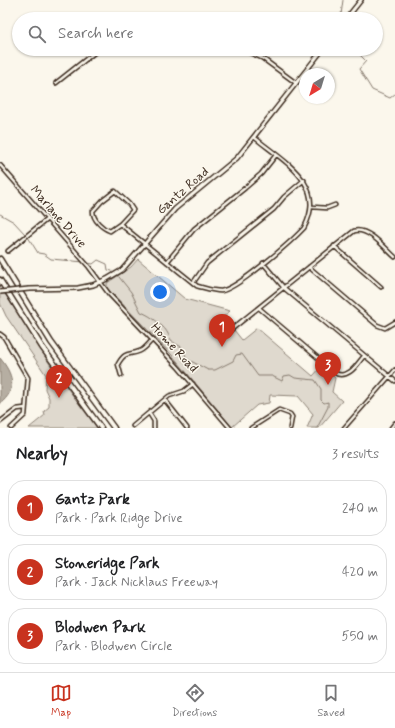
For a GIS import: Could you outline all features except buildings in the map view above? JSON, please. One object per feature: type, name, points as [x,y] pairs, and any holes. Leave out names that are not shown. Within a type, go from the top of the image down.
[{"type":"highway","points":[[0,259],[55,348],[114,428]]},
{"type":"highway","points":[[0,280],[42,347],[101,428]]},
{"type":"main road","points":[[352,12],[361,0]]},
{"type":"main road","name":"Gantz Road","points":[[0,292],[29,289],[81,288],[100,283],[122,270],[175,209],[232,163],[317,56]]},
{"type":"street","points":[[56,84],[90,56]]},
{"type":"street","points":[[258,56],[296,83]]},
{"type":"street","points":[[120,224],[193,283],[211,290],[230,289],[304,228],[309,219],[312,207],[310,193],[304,180],[254,137]]},
{"type":"street","points":[[167,262],[194,229],[261,174],[276,155]]},
{"type":"street","name":"Marlane Drive","points":[[0,165],[46,220],[85,263],[100,283]]},
{"type":"street","points":[[193,283],[207,264],[274,209],[284,197],[304,180]]},
{"type":"street","points":[[116,191],[131,206],[132,212],[120,224],[110,231],[99,224],[93,212],[102,201],[116,191]]},
{"type":"street","points":[[312,207],[326,208],[335,205]]},
{"type":"street","points":[[8,251],[46,220]]},
{"type":"street","points":[[228,333],[352,232],[361,230],[367,233],[395,257]]},
{"type":"street","points":[[334,246],[381,287]]},
{"type":"street","points":[[263,263],[284,288],[395,381]]},
{"type":"street","points":[[309,267],[377,325],[385,328],[395,322]]},
{"type":"street","name":"Home Road","points":[[100,283],[116,302],[153,339],[230,428]]},
{"type":"street","points":[[259,308],[337,374],[344,375],[348,373],[364,356]]},
{"type":"street","points":[[0,334],[4,337],[28,378],[23,418],[11,428]]},
{"type":"street","points":[[121,375],[118,364],[122,358],[128,353],[141,350],[153,339]]},
{"type":"street","points":[[344,428],[395,370]]},
{"type":"street","points":[[133,426],[165,400],[174,394],[184,391],[193,384]]},
{"type":"street","points":[[165,400],[186,428]]},
{"type":"street","points":[[0,422],[17,409],[25,408]]},
{"type":"street","points":[[251,428],[280,410],[290,414],[292,417],[290,428]]},
{"type":"street","points":[[149,413],[154,421],[154,428]]},
{"type":"street","points":[[391,428],[395,423]]},
{"type":"shaded area","points":[[138,259],[185,299],[230,311],[217,322],[229,335],[234,330],[242,340],[257,328],[313,376],[322,366],[335,378],[332,392],[342,401],[319,428],[307,428],[313,414],[298,396],[270,395],[269,403],[257,405],[232,427],[172,355],[107,288],[107,283],[131,267]]},
{"type":"shaded area","points":[[0,294],[5,294],[51,366],[97,428],[29,428],[45,415],[44,411],[49,407],[49,398],[45,389],[46,375],[6,316],[0,303]]},
{"type":"shaded area","points":[[0,358],[8,370],[12,381],[9,393],[0,404]]},
{"type":"waterway","points":[[341,12],[343,0]]},
{"type":"waterway","points":[[361,56],[366,61],[359,69],[372,90],[390,98],[395,94]]},
{"type":"waterway","points":[[0,214],[14,222],[25,234]]},
{"type":"waterway","points":[[28,237],[38,253],[44,254],[51,259],[84,262]]},
{"type":"waterway","points":[[87,263],[93,264],[98,260],[107,264],[108,270],[112,271]]},
{"type":"waterway","points":[[119,277],[131,292],[141,312],[153,318],[166,330],[171,340],[182,347],[187,359],[208,370],[215,370],[233,361],[236,355],[242,354],[258,376],[272,376],[282,381],[284,376],[290,375],[295,378],[315,380],[321,389],[321,400],[324,403],[328,402],[328,407],[317,428]]},
{"type":"place","name":"Gantz Park","points":[[222,347]]},
{"type":"place","name":"Blodwen Park","points":[[328,385]]},
{"type":"place","name":"Stoneridge Park","points":[[59,398]]}]
